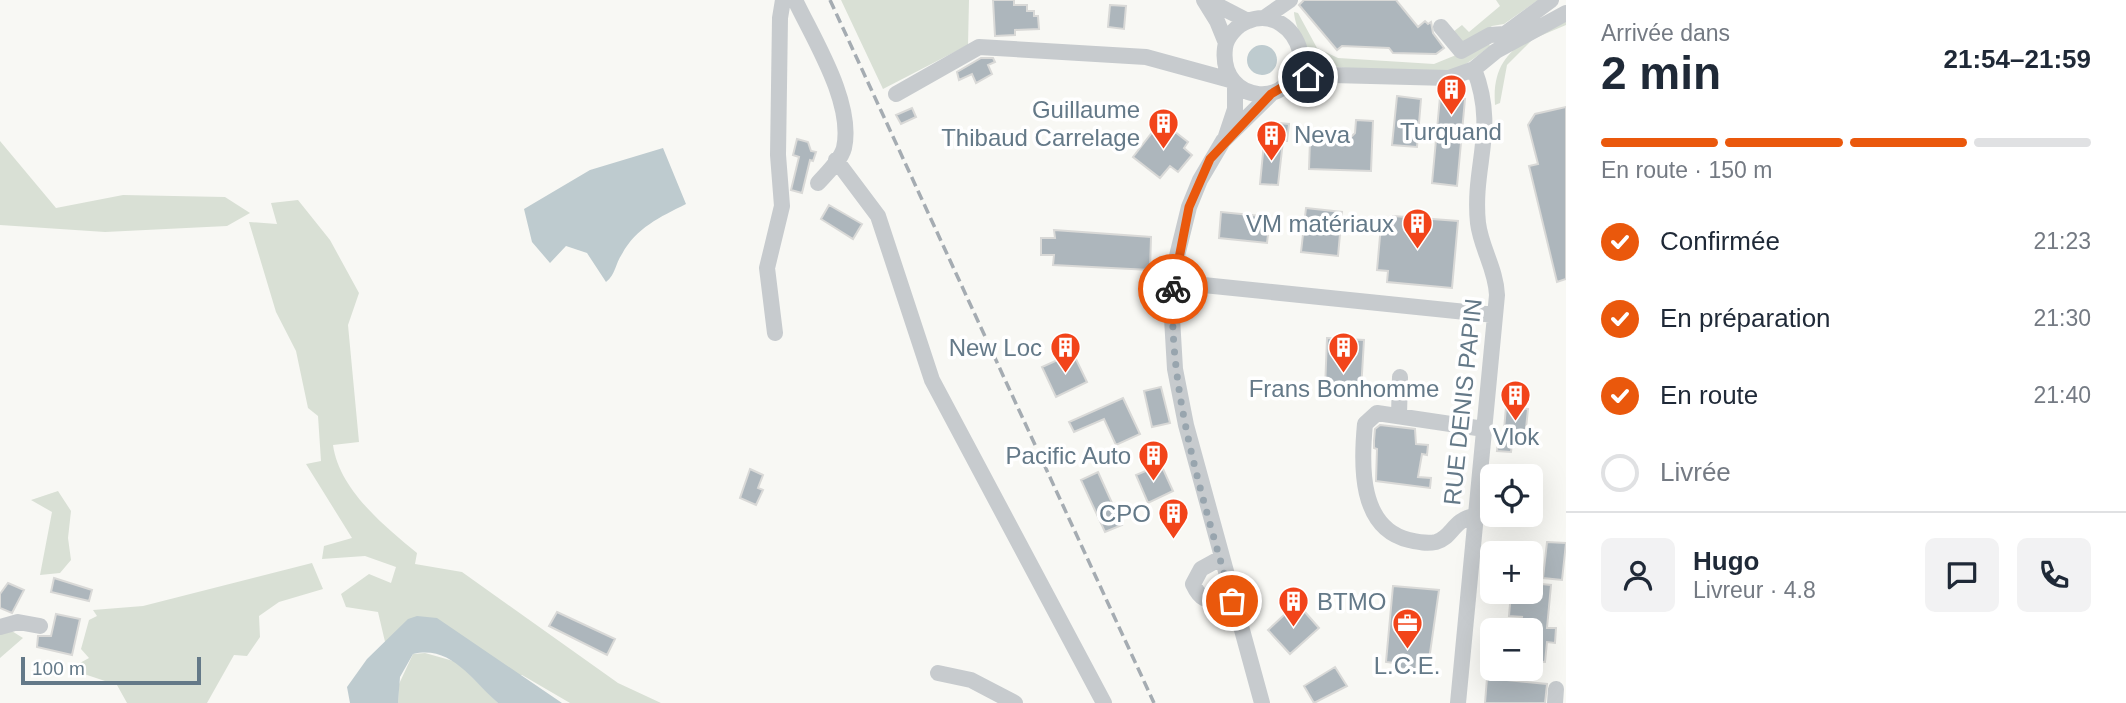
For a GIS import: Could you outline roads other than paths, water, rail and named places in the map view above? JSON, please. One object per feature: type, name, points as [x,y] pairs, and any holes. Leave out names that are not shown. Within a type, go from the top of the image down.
[{"type":"street","points":[[775,333],[767,268],[782,206],[778,155],[780,18],[783,0]]},
{"type":"street","points":[[795,0],[836,86],[844,121],[844,150],[818,183]]},
{"type":"street","points":[[1206,0],[1248,20]]},
{"type":"street","points":[[1206,0],[1217,21],[1225,48],[1225,68],[1233,82],[1235,109],[1223,141]]},
{"type":"street","points":[[1264,18],[1291,0]]},
{"type":"street","points":[[1287,26],[1291,0]]},
{"type":"street","points":[[1496,51],[1505,34],[1551,0]]},
{"type":"street","points":[[1262,703],[1228,587],[1175,369],[1174,282],[1189,207],[1210,159],[1223,141],[1271,94],[1293,81],[1332,75],[1436,79],[1474,69],[1496,51],[1566,13]]},
{"type":"street","points":[[1189,71],[1225,48],[1234,30],[1248,20],[1264,18],[1287,26],[1297,39],[1300,51],[1299,67],[1293,81]]},
{"type":"street","points":[[1441,27],[1461,51],[1490,35],[1505,34]]},
{"type":"street","points":[[896,93],[979,47],[1146,57],[1233,82],[1256,95],[1271,94]]},
{"type":"street","points":[[1300,51],[1332,75]]},
{"type":"street","name":"RUE DENIS PAPIN","points":[[1458,703],[1496,315],[1497,281],[1478,221],[1486,110],[1474,69]]},
{"type":"street","points":[[836,160],[878,216],[932,380],[1104,703]]},
{"type":"street","points":[[1174,282],[1496,315]]},
{"type":"street","points":[[1399,415],[1400,377]]},
{"type":"street","points":[[1475,516],[1462,517],[1440,541],[1423,543],[1395,537],[1379,522],[1366,495],[1363,450],[1365,424],[1377,413],[1484,429]]},
{"type":"street","points":[[1221,558],[1201,569],[1193,584],[1199,597],[1209,601],[1223,599],[1228,587]]},
{"type":"street","points":[[0,627],[18,622],[40,626]]},
{"type":"street","points":[[938,673],[971,680],[1016,703]]},
{"type":"railway","points":[[830,0],[1154,703]]},
{"type":"place","name":"Turquand","points":[[1451,117]]},
{"type":"place","name":"Guillaume Thibaud Carrelage","points":[[1163,151]]},
{"type":"place","name":"Neva","points":[[1271,162]]},
{"type":"place","name":"VM matériaux","points":[[1417,251]]},
{"type":"place","name":"Frans Bonhomme","points":[[1344,374]]},
{"type":"place","name":"New Loc","points":[[1065,375]]},
{"type":"place","name":"Vlok","points":[[1516,422]]},
{"type":"place","name":"Pacific Auto","points":[[1154,483]]},
{"type":"place","name":"CPO","points":[[1174,541]]},
{"type":"place","name":"BTMO","points":[[1294,629]]},
{"type":"place","name":"L.C.E.","points":[[1407,651]]}]
